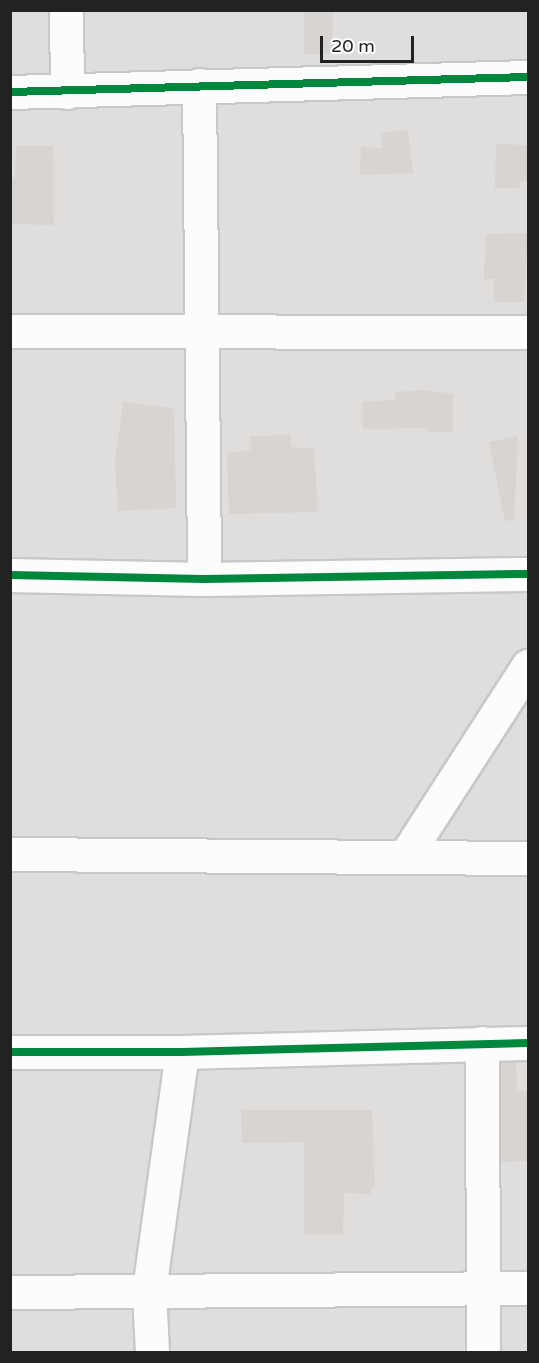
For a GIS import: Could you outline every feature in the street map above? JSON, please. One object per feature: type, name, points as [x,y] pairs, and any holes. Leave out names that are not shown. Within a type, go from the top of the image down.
[{"type":"street","points":[[66,10],[67,92]]},
{"type":"street","points":[[10,93],[199,85],[528,77]]},
{"type":"street","points":[[199,85],[204,579]]},
{"type":"street","points":[[10,331],[528,332]]},
{"type":"street","points":[[10,575],[204,579],[528,574]]},
{"type":"street","points":[[406,855],[528,666]]},
{"type":"street","points":[[10,854],[406,855],[528,858]]},
{"type":"street","points":[[482,1043],[483,1353]]},
{"type":"street","points":[[10,1052],[182,1052],[528,1043]]},
{"type":"street","points":[[152,1353],[150,1290],[182,1052]]},
{"type":"street","points":[[10,1292],[528,1288]]},
{"type":"shaded area","points":[[10,11],[528,11],[528,1352],[10,1352]]},
{"type":"building","points":[[304,10],[333,10],[333,54],[304,54]]},
{"type":"building","points":[[408,130],[413,173],[360,175],[361,147],[383,148],[381,133]]},
{"type":"building","points":[[496,144],[528,145],[528,181],[520,181],[519,188],[495,188]]},
{"type":"building","points":[[16,146],[53,146],[54,225],[10,224],[10,178],[15,178]]},
{"type":"building","points":[[528,233],[524,302],[494,302],[494,279],[484,279],[486,234]]},
{"type":"building","points":[[424,390],[453,394],[453,432],[428,432],[428,428],[363,429],[362,402],[396,400],[395,392]]},
{"type":"building","points":[[123,402],[174,408],[176,508],[118,511],[115,463]]},
{"type":"building","points":[[291,435],[291,447],[314,449],[318,512],[229,514],[227,453],[251,450],[250,436]]},
{"type":"building","points":[[518,436],[514,520],[505,521],[489,442]]},
{"type":"building","points":[[501,1062],[516,1062],[517,1091],[528,1090],[528,1161],[501,1162]]},
{"type":"building","points":[[241,1110],[372,1110],[375,1188],[371,1188],[371,1194],[344,1193],[343,1235],[304,1234],[304,1142],[242,1143]]},
{"type":"cycle path","points":[[10,92],[528,77]]},
{"type":"cycle path","points":[[10,575],[204,579],[528,574]]},
{"type":"cycle path","points":[[10,1052],[182,1052],[528,1043]]}]
